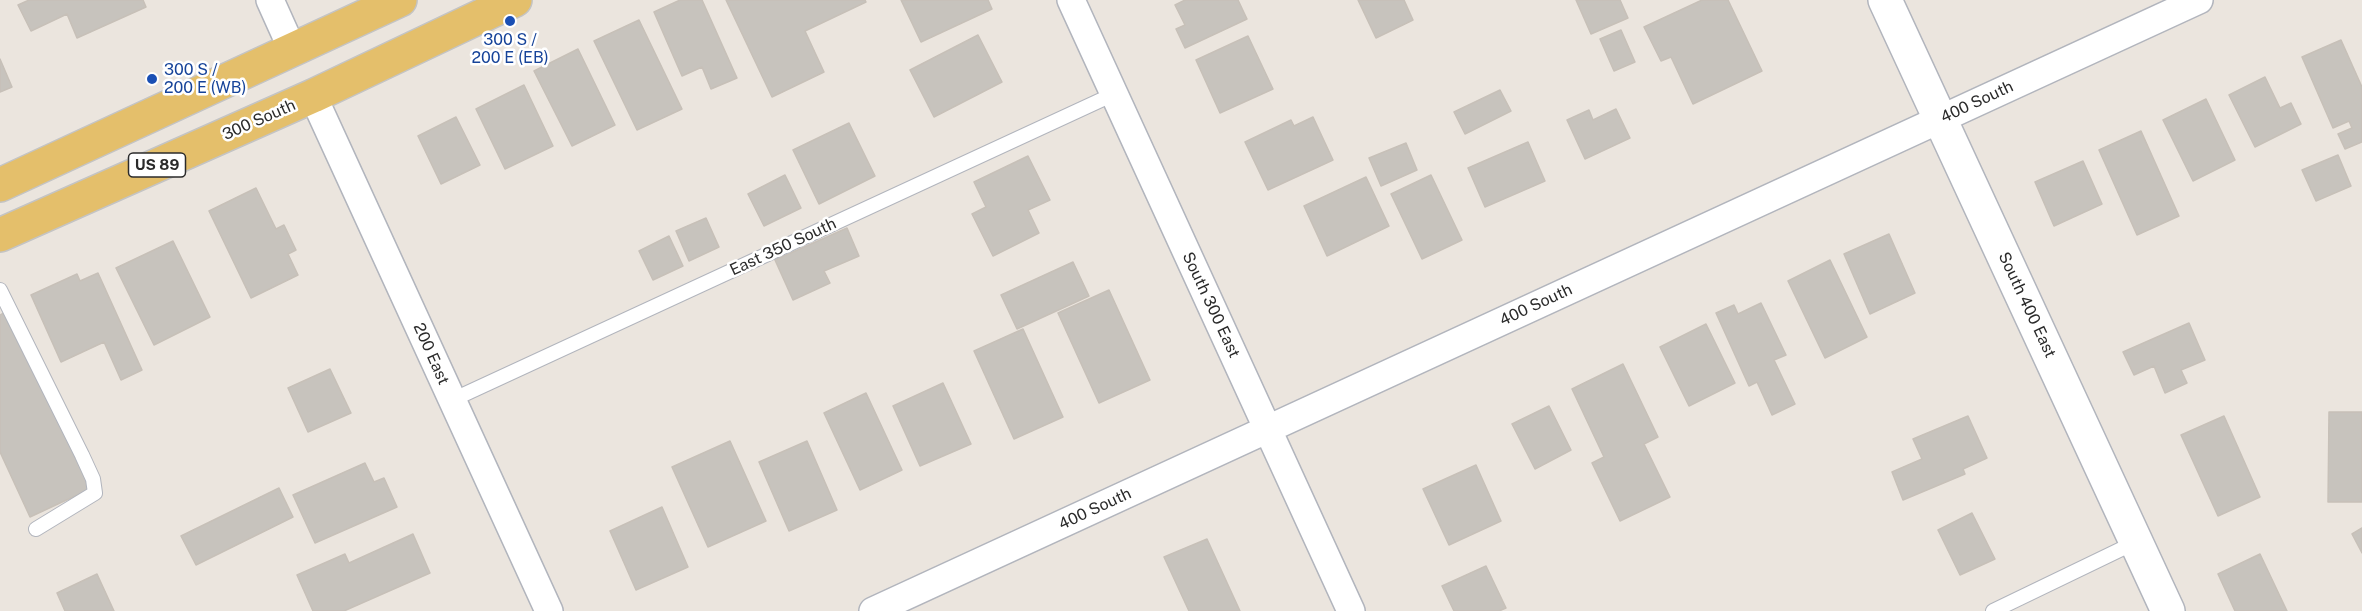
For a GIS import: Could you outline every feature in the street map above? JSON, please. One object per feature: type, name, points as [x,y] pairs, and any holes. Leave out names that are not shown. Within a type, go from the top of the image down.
[{"type":"main road","points":[[0,185],[400,0]]},
{"type":"main road","name":"300 South","points":[[0,235],[313,96],[515,0]]},
{"type":"street","points":[[270,0],[292,49]]},
{"type":"street","name":"South 300 East","points":[[1071,0],[1352,611]]},
{"type":"street","name":"South 400 East","points":[[1885,0],[2168,611]]},
{"type":"street","name":"400 South","points":[[873,611],[2199,0]]},
{"type":"street","name":"200 East","points":[[313,96],[549,611]]},
{"type":"lane","name":"East 350 South","points":[[452,400],[1114,94]]},
{"type":"lane","points":[[0,290],[93,479],[95,494],[36,529]]},
{"type":"lane","points":[[1993,611],[2136,542]]},
{"type":"building","points":[[29,0],[143,0],[146,7],[77,38],[67,14],[31,31],[18,5]]},
{"type":"building","points":[[680,0],[702,0],[737,78],[711,89],[702,67],[682,76],[654,12]]},
{"type":"building","points":[[726,0],[865,0],[866,2],[805,31],[824,72],[772,97]]},
{"type":"building","points":[[901,0],[988,0],[992,9],[921,42]]},
{"type":"building","points":[[1185,0],[1238,0],[1247,19],[1185,48],[1176,29],[1185,25],[1175,5]]},
{"type":"building","points":[[1358,0],[1404,0],[1413,20],[1376,38]]},
{"type":"building","points":[[1576,0],[1620,0],[1628,18],[1591,34]]},
{"type":"building","points":[[1702,0],[1728,0],[1762,71],[1693,104],[1671,57],[1661,61],[1644,27]]},
{"type":"building","points":[[639,20],[682,109],[637,130],[594,41]]},
{"type":"building","points":[[1621,30],[1635,62],[1614,71],[1600,39]]},
{"type":"building","points":[[978,35],[1002,82],[934,117],[910,70]]},
{"type":"building","points":[[1248,36],[1273,89],[1220,113],[1196,60]]},
{"type":"building","points":[[2341,40],[2362,87],[2362,142],[2345,149],[2338,134],[2352,128],[2349,121],[2333,128],[2302,57]]},
{"type":"building","points":[[578,49],[615,125],[572,146],[534,71]]},
{"type":"building","points":[[0,59],[12,87],[0,92]]},
{"type":"building","points":[[2265,77],[2280,108],[2291,103],[2301,124],[2255,147],[2229,95]]},
{"type":"building","points":[[524,85],[553,146],[505,169],[476,109]]},
{"type":"building","points":[[1500,90],[1511,111],[1465,134],[1454,112]]},
{"type":"building","points":[[2206,99],[2235,160],[2193,181],[2163,120]]},
{"type":"building","points":[[1616,109],[1630,138],[1585,159],[1567,120],[1589,110],[1593,120]]},
{"type":"building","points":[[456,117],[480,165],[441,184],[418,136]]},
{"type":"building","points":[[1313,117],[1333,160],[1268,190],[1245,142],[1291,120],[1294,126]]},
{"type":"building","points":[[849,123],[875,176],[819,204],[793,150]]},
{"type":"building","points":[[2141,131],[2179,216],[2137,235],[2099,150]]},
{"type":"building","points":[[1528,142],[1545,181],[1485,207],[1468,168]]},
{"type":"building","points":[[1406,143],[1417,170],[1381,186],[1369,158]]},
{"type":"building","points":[[2338,155],[2351,186],[2316,201],[2302,170]]},
{"type":"building","points":[[1028,156],[1050,200],[1028,210],[1039,233],[993,256],[972,214],[986,207],[974,182]]},
{"type":"building","points":[[2083,161],[2102,204],[2054,226],[2035,182]]},
{"type":"building","points":[[785,175],[801,208],[764,226],[748,194]]},
{"type":"building","points":[[1431,175],[1462,240],[1422,259],[1391,194]]},
{"type":"building","points":[[1366,177],[1389,226],[1327,256],[1304,206]]},
{"type":"building","points":[[256,188],[276,229],[284,225],[296,250],[288,254],[298,275],[251,298],[209,211]]},
{"type":"building","points":[[706,218],[719,247],[689,261],[676,231]]},
{"type":"building","points":[[847,228],[859,256],[824,271],[830,283],[793,300],[775,260]]},
{"type":"building","points":[[1889,234],[1915,293],[1870,314],[1844,254]]},
{"type":"building","points":[[669,236],[683,266],[653,280],[639,251]]},
{"type":"building","points":[[173,241],[210,317],[154,345],[116,268]]},
{"type":"building","points":[[1830,260],[1867,337],[1825,358],[1788,281]]},
{"type":"building","points":[[1073,262],[1089,296],[1017,329],[1001,295]]},
{"type":"building","points":[[98,273],[142,370],[121,380],[104,342],[61,362],[31,295],[77,274],[80,281]]},
{"type":"building","points":[[1109,290],[1150,380],[1099,403],[1058,313]]},
{"type":"building","points":[[1761,303],[1786,355],[1774,360],[1795,404],[1772,415],[1757,382],[1749,386],[1716,313],[1734,305],[1738,314]]},
{"type":"building","points":[[9,310],[90,489],[30,517],[0,452],[0,315]]},
{"type":"building","points":[[2189,323],[2205,360],[2181,370],[2187,383],[2165,393],[2154,366],[2134,375],[2123,352]]},
{"type":"building","points":[[1706,324],[1735,383],[1689,406],[1660,347]]},
{"type":"building","points":[[1023,329],[1063,417],[1014,439],[974,351]]},
{"type":"building","points":[[1623,364],[1658,437],[1644,444],[1670,497],[1620,521],[1592,463],[1604,457],[1572,389]]},
{"type":"building","points":[[330,369],[351,413],[308,432],[288,388]]},
{"type":"building","points":[[943,383],[971,444],[920,466],[893,406]]},
{"type":"building","points":[[866,393],[902,470],[860,490],[824,413]]},
{"type":"building","points":[[1549,406],[1571,450],[1535,469],[1512,424]]},
{"type":"building","points":[[2329,412],[2362,412],[2362,502],[2328,502]]},
{"type":"building","points":[[1968,416],[1987,458],[1963,469],[1965,474],[1903,500],[1892,472],[1922,459],[1913,439]]},
{"type":"building","points":[[2224,416],[2260,497],[2218,516],[2181,435]]},
{"type":"building","points":[[730,441],[766,521],[708,547],[672,467]]},
{"type":"building","points":[[807,441],[837,510],[789,531],[759,462]]},
{"type":"building","points":[[365,463],[374,482],[384,478],[397,507],[315,543],[293,495]]},
{"type":"building","points":[[1476,465],[1501,521],[1449,545],[1423,489]]},
{"type":"building","points":[[279,488],[293,517],[196,565],[181,536]]},
{"type":"building","points":[[662,507],[688,567],[636,590],[610,531]]},
{"type":"building","points":[[1972,513],[1995,559],[1960,575],[1938,530]]},
{"type":"building","points":[[2362,528],[2362,553],[2352,534]]},
{"type":"building","points":[[413,534],[430,573],[344,611],[313,611],[297,575],[345,554],[349,563]]},
{"type":"building","points":[[1207,539],[1240,611],[1189,611],[1164,557]]},
{"type":"building","points":[[2260,554],[2287,611],[2235,611],[2218,574]]},
{"type":"building","points":[[1486,566],[1506,608],[1499,611],[1454,611],[1442,586]]},
{"type":"building","points":[[97,574],[114,611],[65,611],[57,593]]},
{"type":"place","name":"300 S / 200 E (EB)","points":[[510,21]]},
{"type":"place","name":"300 S / 200 E (WB)","points":[[152,79]]}]
